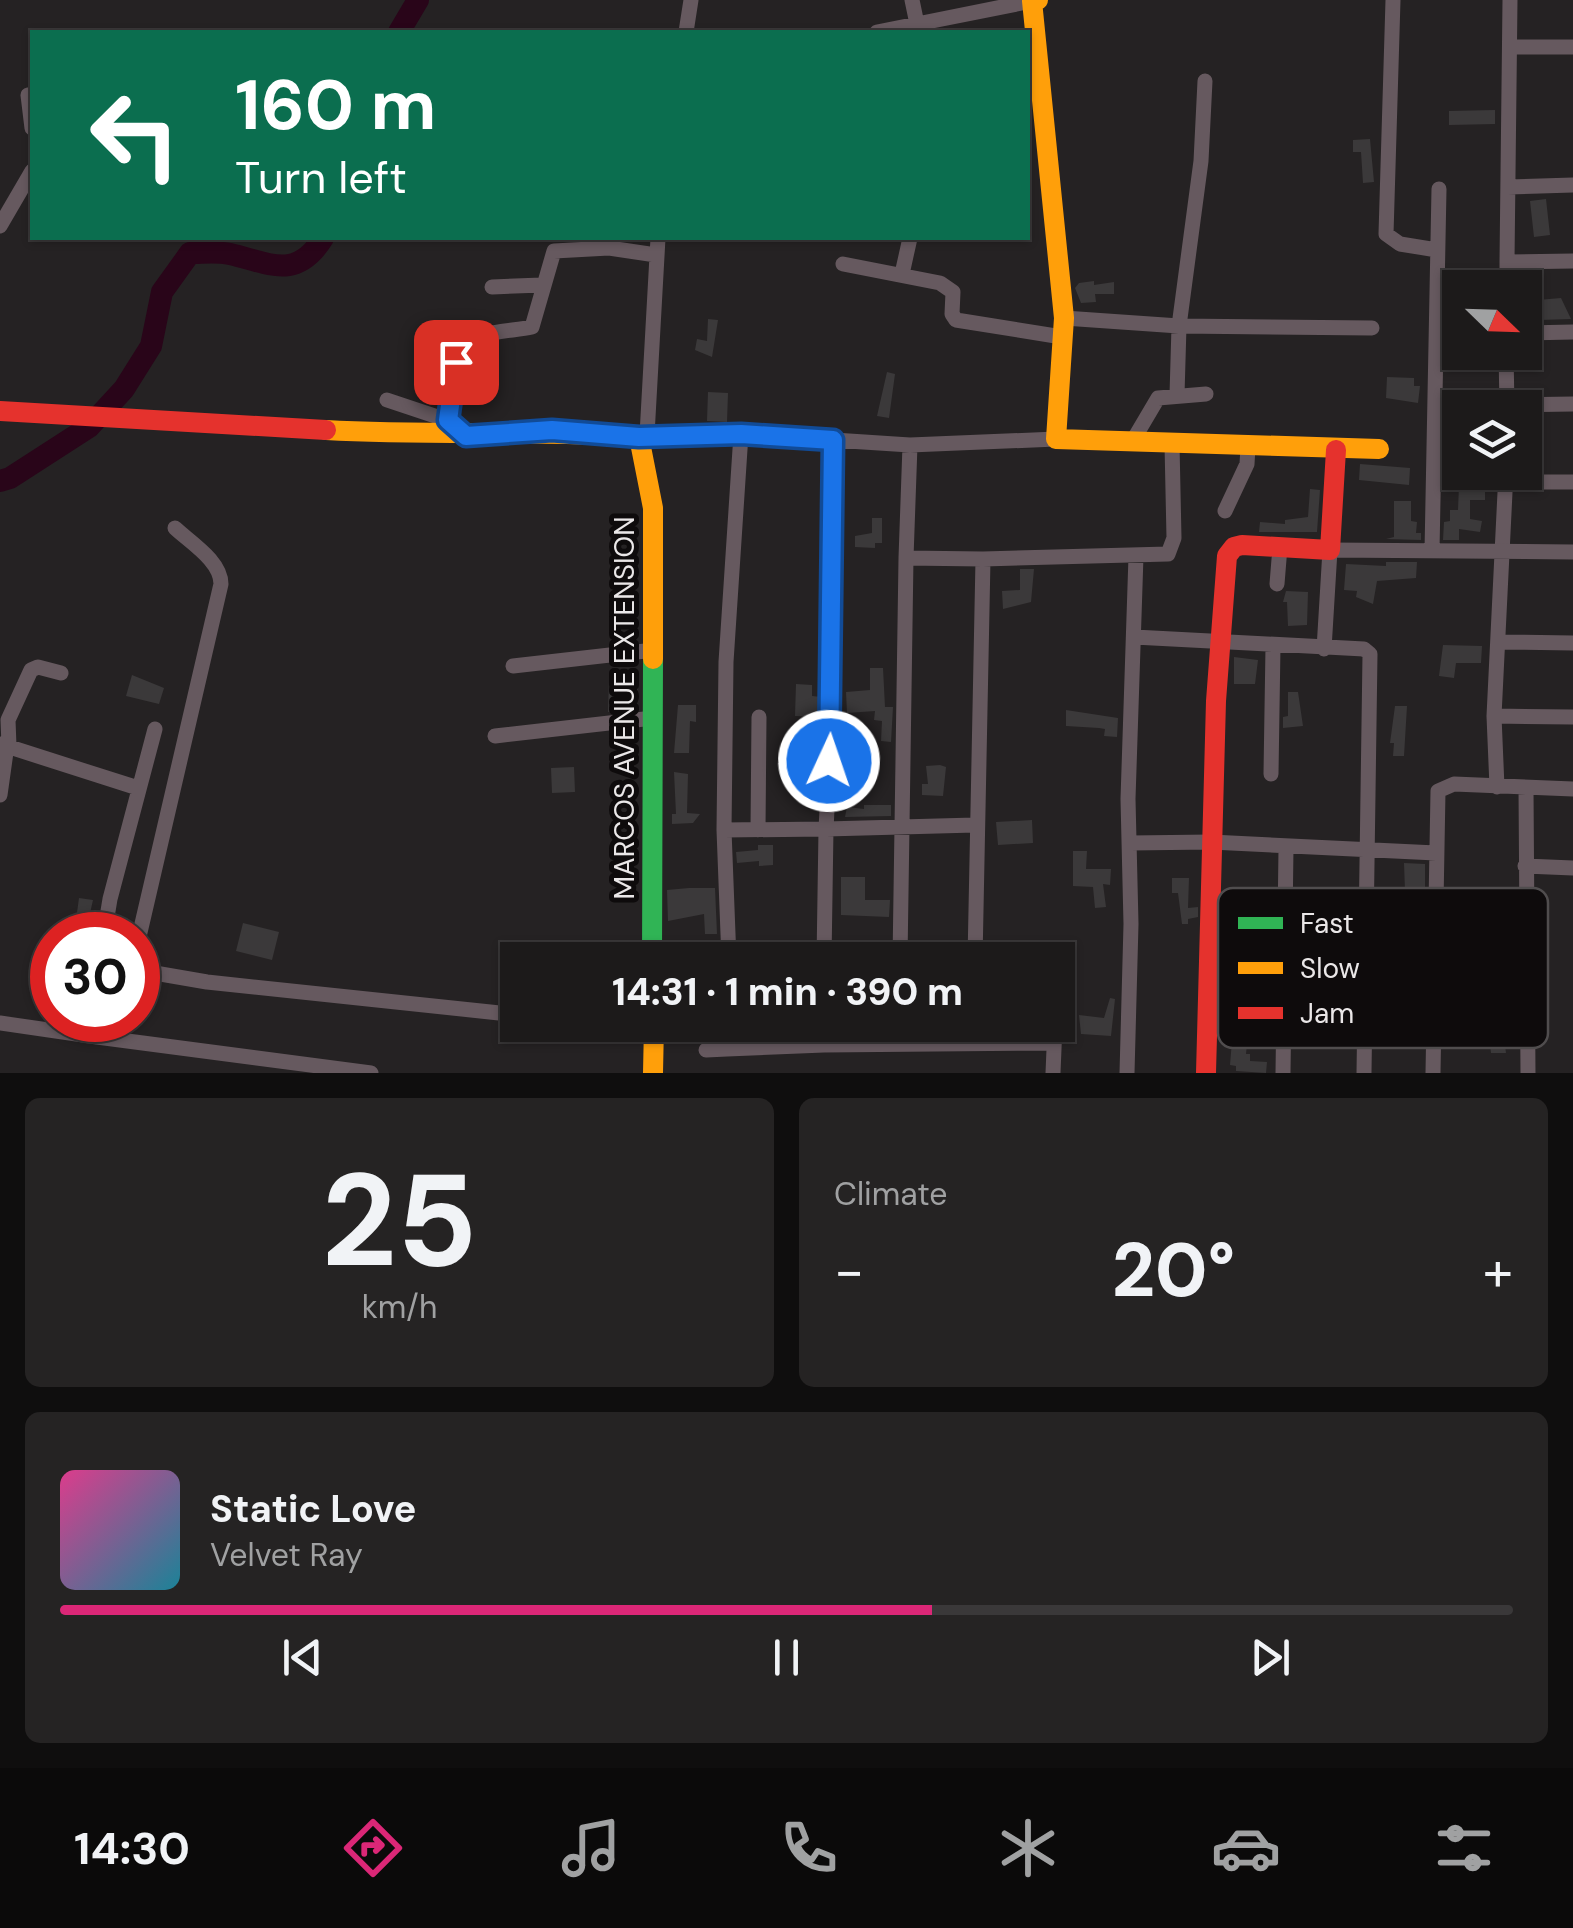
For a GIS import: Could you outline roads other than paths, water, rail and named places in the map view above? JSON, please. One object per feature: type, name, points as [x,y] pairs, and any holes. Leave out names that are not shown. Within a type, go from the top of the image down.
[{"type":"street","points":[[686,30],[691,0]]},
{"type":"street","points":[[912,0],[917,24]]},
{"type":"street","points":[[1393,0],[1386,234],[1400,244],[1437,250]]},
{"type":"street","points":[[1507,270],[1510,0]]},
{"type":"street","points":[[900,30],[1035,1],[1035,103],[1063,328],[1056,440]]},
{"type":"street","points":[[1510,47],[1573,47]]},
{"type":"street","points":[[1177,395],[1179,326],[1201,161],[1205,81]]},
{"type":"street","points":[[28,95],[30,112]]},
{"type":"street","points":[[0,226],[30,174]]},
{"type":"street","points":[[1508,186],[1573,186]]},
{"type":"street","points":[[1432,551],[1439,189]]},
{"type":"street","points":[[643,436],[658,240]]},
{"type":"street","points":[[902,274],[910,240]]},
{"type":"street","points":[[448,420],[456,362],[463,344],[477,336],[532,326],[556,244],[656,255]]},
{"type":"street","points":[[1507,262],[1573,262]]},
{"type":"street","points":[[843,264],[933,280],[949,289],[954,297],[952,314],[956,320],[1063,328],[1372,328]]},
{"type":"street","points":[[492,287],[542,285]]},
{"type":"street","points":[[1542,333],[1573,332]]},
{"type":"street","points":[[1132,442],[1152,403],[1177,395],[1206,394]]},
{"type":"street","points":[[387,400],[448,420],[466,436]]},
{"type":"street","points":[[1542,405],[1573,404]]},
{"type":"street","points":[[0,411],[142,422],[466,436],[552,430],[643,436],[741,434],[910,444],[1056,440],[1380,449]]},
{"type":"street","points":[[728,942],[724,830],[726,662],[741,434]]},
{"type":"street","name":"MARCOS AVENUE EXTENSION","points":[[643,436],[652,508],[652,942]]},
{"type":"street","points":[[824,942],[832,693],[833,440]]},
{"type":"street","points":[[900,942],[910,444]]},
{"type":"street","points":[[906,558],[1168,554],[1173,546],[1172,444]]},
{"type":"street","points":[[1226,511],[1245,472],[1248,447]]},
{"type":"street","points":[[1324,648],[1336,450]]},
{"type":"street","points":[[1542,480],[1573,482]]},
{"type":"street","points":[[1497,787],[1494,716],[1505,490]]},
{"type":"street","points":[[145,912],[221,584],[221,573],[214,563],[175,528]]},
{"type":"street","points":[[1206,1073],[1218,640],[1230,551],[1242,545],[1330,550],[1573,552]]},
{"type":"street","points":[[1277,584],[1280,547]]},
{"type":"street","points":[[1127,1073],[1136,556]]},
{"type":"street","points":[[975,942],[983,559]]},
{"type":"street","points":[[1134,637],[1364,650],[1371,658],[1367,888]]},
{"type":"street","points":[[1498,642],[1573,643]]},
{"type":"street","points":[[1271,774],[1273,646]]},
{"type":"street","points":[[513,666],[654,650]]},
{"type":"street","points":[[0,795],[8,720],[32,670],[41,668],[61,674]]},
{"type":"street","points":[[1494,716],[1573,718]]},
{"type":"street","points":[[758,830],[759,717]]},
{"type":"street","points":[[495,736],[653,718]]},
{"type":"street","points":[[109,912],[156,729]]},
{"type":"street","points":[[5,745],[138,788]]},
{"type":"street","points":[[1436,888],[1438,791],[1454,784],[1573,789]]},
{"type":"street","points":[[1525,888],[1526,789]]},
{"type":"street","points":[[724,830],[976,825]]},
{"type":"street","points":[[1130,842],[1211,842],[1436,854]]},
{"type":"street","points":[[1285,888],[1286,848]]},
{"type":"street","points":[[1525,866],[1573,868]]},
{"type":"street","points":[[160,974],[500,1013]]},
{"type":"street","points":[[0,1023],[30,1027]]},
{"type":"street","points":[[135,1042],[372,1073]]},
{"type":"street","points":[[653,1073],[654,1042]]},
{"type":"street","points":[[727,1042],[727,1049]]},
{"type":"street","points":[[706,1050],[909,1042]]},
{"type":"street","points":[[1046,1042],[1054,1043],[1053,1073]]},
{"type":"street","points":[[1283,1048],[1283,1073]]},
{"type":"street","points":[[1364,1048],[1364,1073]]},
{"type":"street","points":[[1433,1048],[1433,1073]]},
{"type":"street","points":[[1528,1048],[1528,1073]]},
{"type":"waterway","points":[[400,30],[418,0]]},
{"type":"waterway","points":[[0,481],[89,427],[124,389],[151,346],[162,292],[190,253],[225,253],[281,266],[303,260],[321,240]]}]
